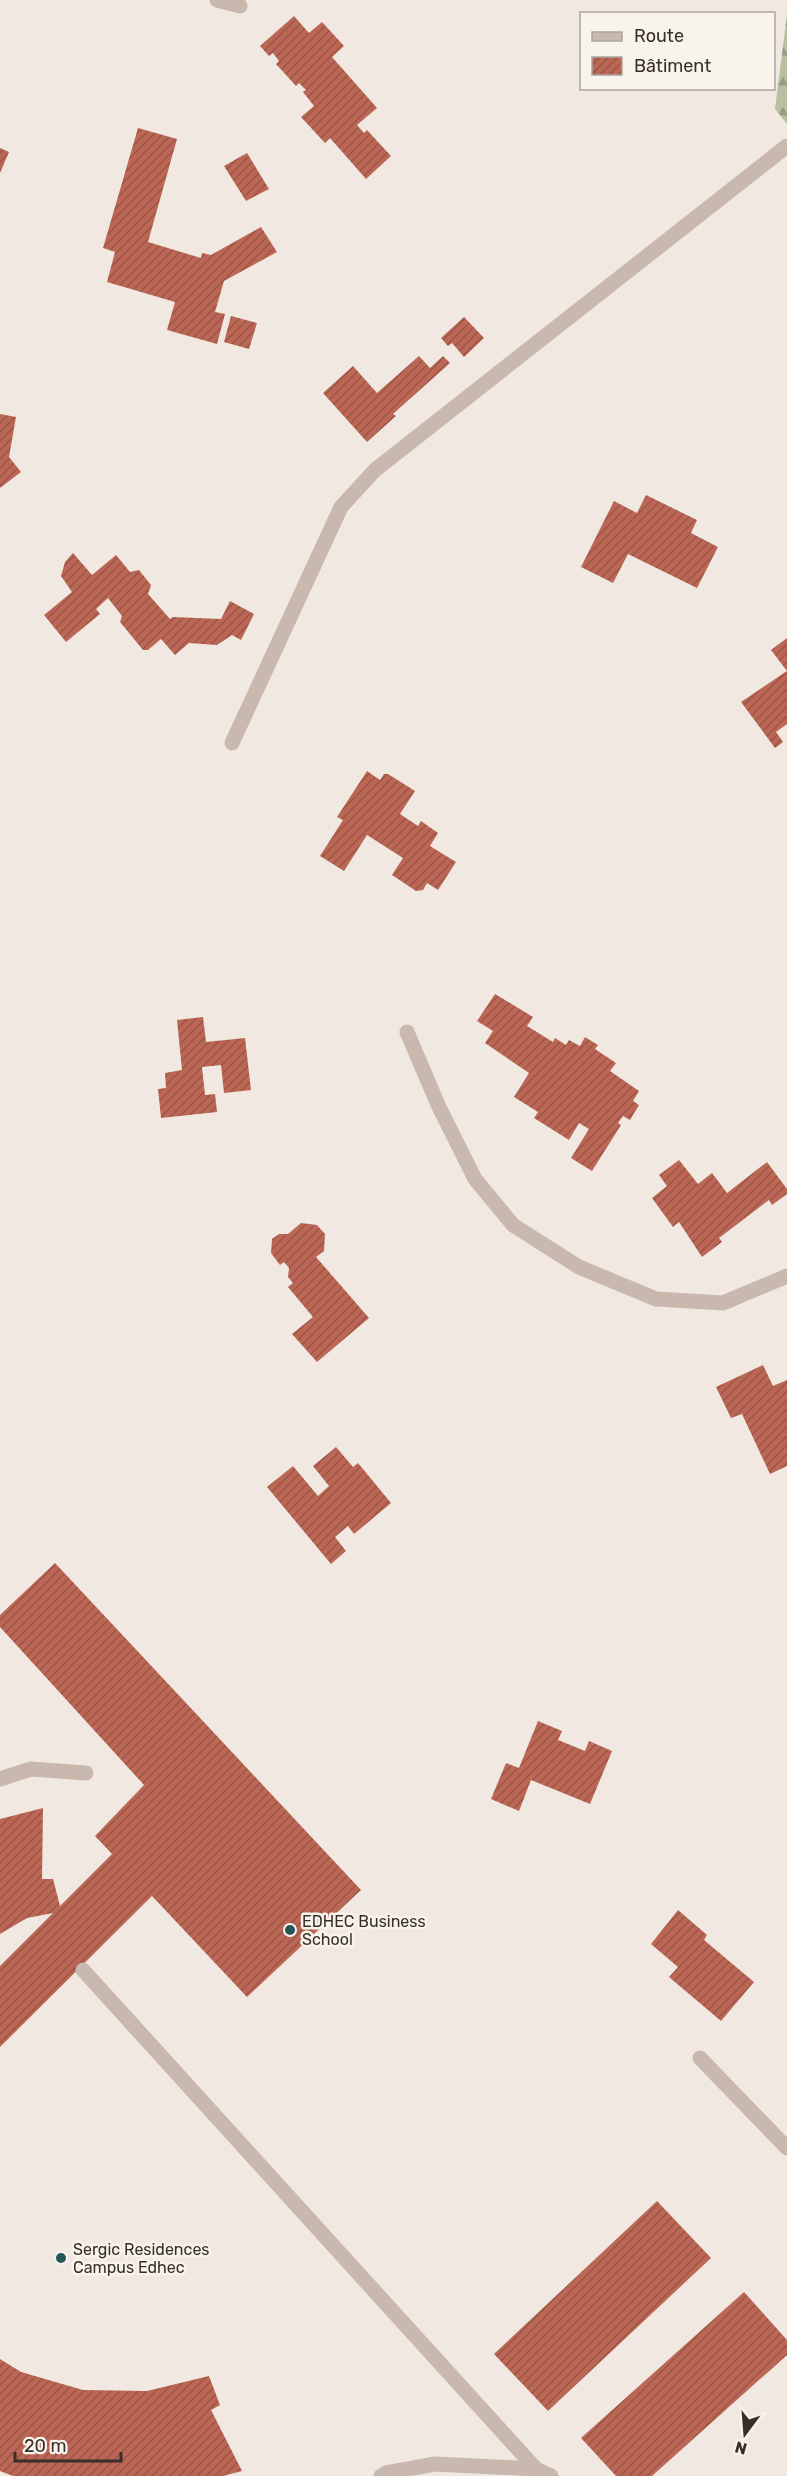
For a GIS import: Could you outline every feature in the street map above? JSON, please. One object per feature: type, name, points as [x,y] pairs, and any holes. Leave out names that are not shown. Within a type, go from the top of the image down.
[{"type":"street","points":[[217,0],[240,6]]},
{"type":"street","points":[[232,743],[341,507],[375,470],[787,146]]},
{"type":"street","points":[[407,1032],[439,1107],[475,1179],[513,1225],[579,1268],[656,1299],[723,1303],[787,1276]]},
{"type":"street","points":[[0,1779],[31,1769],[86,1773]]},
{"type":"street","points":[[83,1970],[536,2469]]},
{"type":"street","points":[[700,2058],[787,2148]]},
{"type":"street","points":[[381,2476],[386,2473],[435,2464],[536,2469],[551,2476]]},
{"type":"green space","points":[[787,14],[787,124],[775,109]]},
{"type":"building","points":[[294,16],[309,33],[322,22],[344,46],[332,57],[377,108],[357,125],[364,133],[367,130],[391,156],[366,179],[330,138],[325,143],[301,117],[314,106],[303,92],[306,90],[299,83],[296,86],[276,64],[279,61],[273,53],[269,56],[260,46]]},
{"type":"building","points":[[138,128],[177,139],[148,242],[201,258],[202,253],[211,255],[261,227],[277,252],[224,281],[215,312],[225,314],[217,344],[167,330],[175,302],[107,282],[115,252],[103,248]]},
{"type":"building","points":[[0,148],[9,152],[0,173]]},
{"type":"building","points":[[247,153],[269,189],[246,201],[224,166]]},
{"type":"building","points":[[231,316],[257,323],[249,349],[224,342]]},
{"type":"building","points":[[464,317],[484,338],[464,357],[452,343],[448,346],[441,338]]},
{"type":"building","points":[[419,356],[430,368],[443,356],[450,363],[393,414],[396,416],[367,442],[323,393],[353,366],[377,393]]},
{"type":"building","points":[[0,414],[16,417],[9,457],[21,472],[0,488]]},
{"type":"building","points":[[646,495],[697,520],[691,533],[718,547],[697,588],[628,554],[613,583],[581,567],[614,501],[637,513]]},
{"type":"building","points":[[73,553],[92,575],[116,555],[130,572],[139,570],[151,585],[148,594],[170,619],[173,617],[221,619],[230,601],[254,614],[241,640],[232,635],[217,645],[189,643],[175,655],[161,639],[148,650],[143,650],[120,622],[122,616],[108,598],[96,609],[100,614],[66,642],[44,615],[72,592],[61,576],[65,562]]},
{"type":"building","points":[[787,638],[787,671],[771,650]]},
{"type":"building","points":[[787,671],[787,724],[776,732],[783,742],[775,748],[741,702]]},
{"type":"building","points":[[367,771],[380,780],[384,774],[388,774],[415,791],[400,814],[418,826],[421,821],[438,833],[430,846],[456,862],[438,890],[427,883],[423,890],[416,891],[392,875],[403,858],[367,835],[344,871],[320,856],[343,820],[337,817]]},
{"type":"building","points":[[495,994],[533,1017],[527,1026],[553,1042],[555,1038],[566,1045],[569,1040],[580,1046],[585,1037],[598,1045],[595,1049],[616,1063],[610,1071],[639,1091],[633,1101],[639,1105],[630,1120],[623,1116],[618,1123],[621,1125],[592,1171],[571,1158],[589,1129],[579,1123],[569,1140],[534,1118],[538,1112],[514,1097],[529,1073],[485,1043],[493,1031],[477,1021]]},
{"type":"building","points":[[203,1017],[206,1042],[245,1038],[251,1090],[224,1093],[221,1065],[202,1067],[205,1095],[215,1094],[217,1112],[161,1118],[158,1089],[166,1088],[165,1073],[182,1070],[177,1020]]},
{"type":"building","points":[[679,1160],[698,1184],[712,1173],[727,1193],[767,1162],[787,1189],[787,1194],[772,1205],[769,1200],[719,1238],[722,1242],[702,1257],[679,1222],[673,1227],[652,1198],[667,1186],[659,1175]]},
{"type":"building","points":[[301,1223],[317,1225],[325,1234],[324,1251],[316,1257],[369,1318],[317,1362],[292,1334],[313,1317],[288,1287],[293,1283],[288,1277],[289,1268],[284,1262],[280,1265],[271,1253],[272,1239],[279,1234],[288,1234]]},
{"type":"building","points":[[763,1365],[773,1386],[787,1380],[787,1466],[770,1474],[742,1414],[731,1418],[716,1387]]},
{"type":"building","points":[[336,1447],[353,1467],[358,1463],[391,1503],[354,1534],[348,1526],[335,1537],[346,1551],[331,1564],[267,1487],[293,1466],[318,1496],[329,1486],[313,1466]]},
{"type":"building","points":[[55,1563],[361,1890],[247,1997],[152,1896],[0,2047],[0,1966],[53,1913],[27,1918],[0,1934],[0,1819],[43,1808],[42,1879],[53,1879],[60,1906],[112,1854],[95,1836],[144,1785],[0,1627],[0,1615]]},
{"type":"building","points":[[538,1721],[562,1731],[558,1740],[585,1751],[589,1741],[612,1751],[590,1804],[531,1780],[519,1811],[491,1799],[506,1763],[519,1768]]},
{"type":"building","points":[[678,1910],[707,1935],[704,1940],[754,1982],[721,2021],[669,1977],[678,1967],[651,1944]]},
{"type":"building","points":[[657,2201],[711,2258],[548,2411],[494,2354]]},
{"type":"building","points":[[744,2292],[787,2340],[787,2355],[652,2476],[616,2476],[581,2438]]},
{"type":"building","points":[[0,2359],[21,2372],[83,2390],[147,2391],[209,2376],[220,2405],[211,2410],[242,2471],[223,2476],[13,2476],[0,2471]]},
{"type":"place","name":"EDHEC Business School","points":[[290,1930]]},
{"type":"place","name":"Sergic Residences Campus Edhec","points":[[61,2258]]}]
